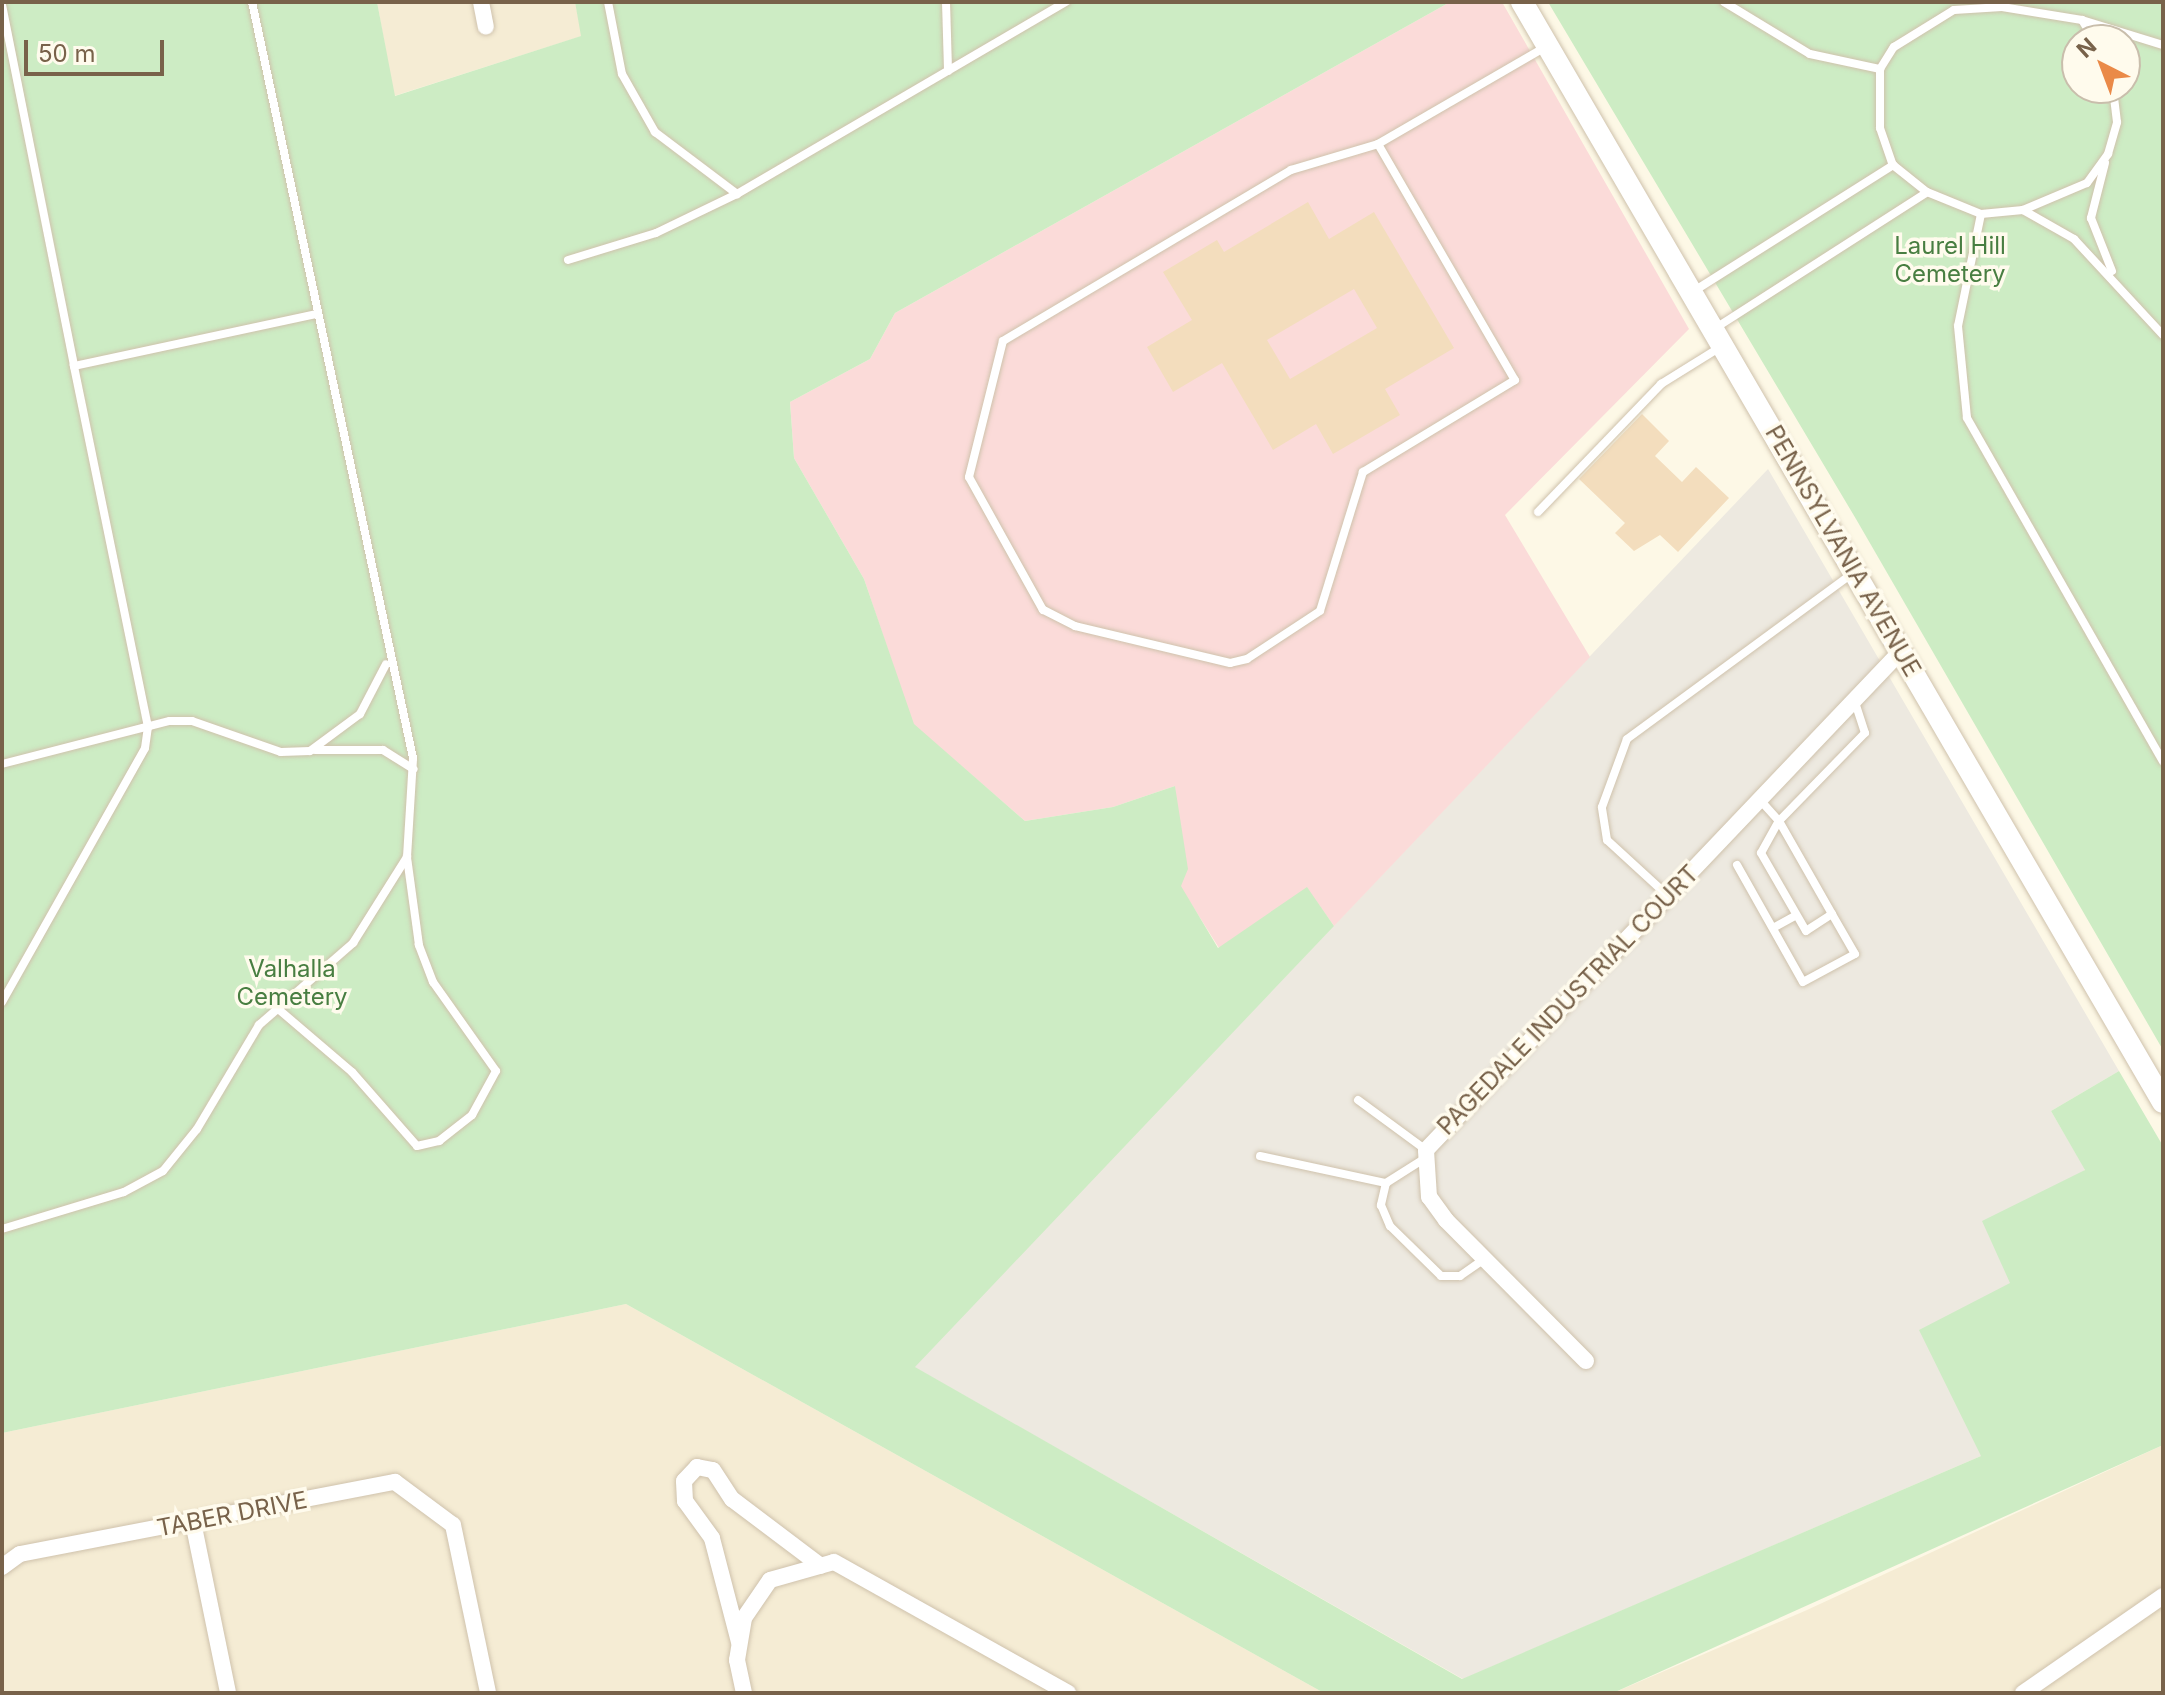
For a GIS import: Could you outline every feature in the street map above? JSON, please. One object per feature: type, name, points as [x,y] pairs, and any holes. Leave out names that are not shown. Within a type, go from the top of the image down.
[{"type":"street","points":[[481,2],[486,27]]},
{"type":"street","name":"PENNSYLVANIA AVENUE","points":[[1522,2],[2163,1102]]},
{"type":"street","name":"PAGEDALE INDUSTRIAL COURT","points":[[1586,1361],[1484,1259],[1429,1197],[1425,1155],[1667,895],[1761,801],[1901,651]]},
{"type":"street","points":[[744,1693],[740,1643],[712,1538],[685,1501],[684,1481],[697,1467],[713,1470],[732,1499],[821,1566]]},
{"type":"street","name":"TABER DRIVE","points":[[2,1567],[20,1554],[395,1482],[453,1525],[488,1693]]},
{"type":"street","points":[[193,1522],[228,1693]]},
{"type":"street","points":[[740,1643],[744,1618],[770,1580],[834,1562],[1037,1685],[1068,1693]]},
{"type":"street","points":[[2023,1693],[2163,1596]]},
{"type":"lane","points":[[252,2],[387,660],[414,769],[407,857],[419,945],[433,982],[496,1071],[472,1115],[439,1141],[417,1146],[352,1072],[277,1008]]},
{"type":"lane","points":[[608,2],[622,74],[647,121],[737,194]]},
{"type":"lane","points":[[946,2],[948,71]]},
{"type":"lane","points":[[568,260],[656,233],[737,194],[1066,2]]},
{"type":"lane","points":[[1724,2],[1810,54],[1880,69]]},
{"type":"lane","points":[[2,1002],[145,748],[148,727],[3,3]]},
{"type":"lane","points":[[2108,154],[2087,183],[2023,210],[1981,214],[1927,192],[1893,165],[1880,128],[1880,69],[1894,47],[1954,10],[2002,7],[2082,20],[2163,45]]},
{"type":"lane","points":[[2082,20],[2084,24]]},
{"type":"lane","points":[[1378,144],[1515,380],[1363,472],[1320,611],[1247,659],[1230,663],[1075,626],[1043,610],[969,477],[1003,341],[1291,170],[1378,144],[1547,46]]},
{"type":"lane","points":[[2115,104],[2117,122],[2091,218],[2116,279]]},
{"type":"lane","points":[[1691,292],[1893,165]]},
{"type":"lane","points":[[1538,512],[1661,384],[1718,337],[1927,192]]},
{"type":"lane","points":[[2023,210],[2074,239],[2116,279],[2163,335]]},
{"type":"lane","points":[[1981,214],[1958,326],[1967,418],[2163,761]]},
{"type":"lane","points":[[74,366],[316,314]]},
{"type":"lane","points":[[1667,895],[1607,840],[1602,807],[1627,739],[1855,572]]},
{"type":"lane","points":[[310,751],[360,714],[387,660]]},
{"type":"lane","points":[[1832,914],[1806,931],[1761,853],[1779,821],[1865,733],[1854,699]]},
{"type":"lane","points":[[2,764],[148,727],[192,721],[247,744],[310,751],[383,750],[414,769]]},
{"type":"lane","points":[[1737,865],[1803,982],[1855,954],[1779,821],[1761,801]]},
{"type":"lane","points":[[2,1229],[124,1192],[163,1171],[277,1008],[353,943],[407,857]]},
{"type":"lane","points":[[1773,928],[1796,915]]},
{"type":"lane","points":[[1358,1100],[1425,1155],[1386,1183],[1381,1205],[1390,1226],[1441,1276],[1460,1276],[1484,1259]]},
{"type":"lane","points":[[1260,1156],[1386,1183]]},
{"type":"shaded area","points":[[377,2],[575,2],[582,36],[394,96]]},
{"type":"shaded area","points":[[1450,2],[1502,2],[1689,329],[1505,515],[1590,657],[1334,926],[1307,888],[1219,948],[1180,886],[1175,786],[1113,807],[1025,821],[913,724],[864,579],[794,458],[790,402],[870,359],[895,313]]},
{"type":"shaded area","points":[[1768,469],[2119,1071],[2051,1111],[2085,1169],[2010,1283],[1981,1456],[1463,1679],[914,1367]]},
{"type":"shaded area","points":[[626,1304],[1324,1693],[2,1693],[2,1433]]},
{"type":"shaded area","points":[[2163,1445],[2163,1693],[1613,1693],[1807,1610]]},
{"type":"green space","name":"Valhalla Cemetery","points":[[2,2],[377,2],[395,96],[581,36],[575,2],[1450,2],[895,313],[870,359],[790,402],[794,458],[864,579],[914,724],[1025,821],[1113,807],[1175,786],[1188,869],[1181,886],[1218,948],[1307,887],[1334,926],[915,1367],[1462,1679],[1981,1456],[1919,1330],[2010,1283],[1982,1221],[2085,1170],[2051,1111],[2119,1071],[2163,1146],[2163,1445],[1613,1693],[1324,1693],[626,1304],[2,1433]]},
{"type":"green space","name":"Laurel Hill Cemetery","points":[[1548,2],[2163,2],[2163,1050],[1856,519]]},
{"type":"building","points":[[1308,202],[1329,239],[1374,212],[1454,348],[1385,389],[1400,415],[1333,454],[1316,424],[1273,450],[1222,363],[1173,392],[1147,347],[1192,320],[1163,272],[1217,240],[1224,252]],"holes":[[[1354,289],[1377,328],[1290,379],[1267,340]]]},
{"type":"building","points":[[1642,414],[1669,441],[1655,456],[1682,482],[1696,467],[1729,498],[1678,552],[1660,535],[1634,551],[1615,533],[1625,523],[1579,479]]}]
